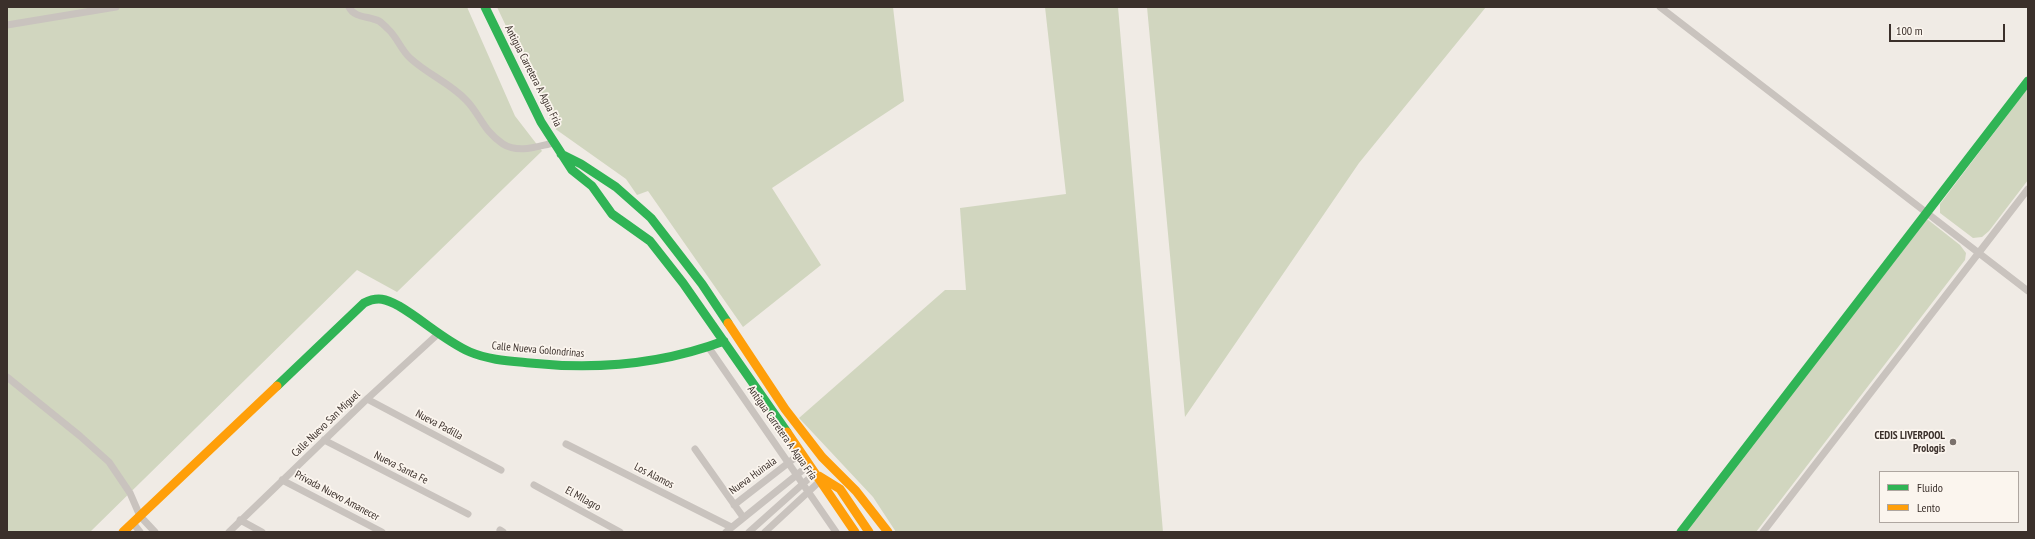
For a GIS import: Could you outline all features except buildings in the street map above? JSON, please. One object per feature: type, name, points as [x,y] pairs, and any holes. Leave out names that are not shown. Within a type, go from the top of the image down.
[{"type":"street","points":[[7,25],[116,7]]},
{"type":"street","points":[[349,7],[354,13],[378,21],[389,30],[408,57],[422,69],[455,90],[468,101],[484,127],[503,144],[513,148],[524,149],[554,143]]},
{"type":"street","name":"Antigua Carretera A Agua Fría","points":[[485,7],[528,97],[554,143],[572,170],[592,186],[612,214],[650,241],[698,304],[855,532]]},
{"type":"street","points":[[1660,7],[2028,291]]},
{"type":"street","points":[[1681,532],[1771,414],[1928,214],[2028,81]]},
{"type":"street","name":"Antigua Carretera A Agua Fría","points":[[562,154],[601,177],[651,218],[702,284],[794,420],[822,457],[856,491],[888,532]]},
{"type":"street","points":[[1763,532],[2028,189]]},
{"type":"street","name":"Calle Nueva Golondrinas","points":[[140,516],[364,303],[378,298],[386,300],[469,352],[480,356],[555,366],[591,367],[649,363],[672,359],[709,348],[724,341]]},
{"type":"street","name":"Calle Nuevo San Miguel","points":[[229,532],[367,399],[439,333]]},
{"type":"street","name":"Antigua Carretera A Agua Fría","points":[[709,348],[836,532]]},
{"type":"street","points":[[7,377],[80,436],[109,462],[130,493],[140,516],[155,532]]},
{"type":"street","name":"Nueva Padilla","points":[[367,399],[501,470]]},
{"type":"street","name":"Nueva Santa Fe","points":[[324,440],[468,514]]},
{"type":"street","name":"Los Alamos","points":[[566,444],[729,530]]},
{"type":"street","name":"Nueva Huinala","points":[[695,449],[734,505],[801,453]]},
{"type":"street","points":[[729,530],[743,517],[809,465]]},
{"type":"street","points":[[749,532],[803,484],[817,477]]},
{"type":"street","points":[[765,532],[808,492],[817,477]]},
{"type":"street","points":[[817,477],[840,489],[869,532]]},
{"type":"street","name":"Privada Nuevo Amanecer","points":[[282,480],[382,532]]},
{"type":"street","name":"El MIlagro","points":[[534,485],[620,532]]},
{"type":"street","points":[[734,505],[743,517]]},
{"type":"street","points":[[123,532],[140,516]]},
{"type":"street","points":[[240,520],[262,532]]},
{"type":"street","points":[[133,523],[140,532]]},
{"type":"green space","points":[[7,7],[467,7],[515,116],[542,151],[397,292],[357,270],[90,532],[7,532]]},
{"type":"green space","points":[[497,7],[893,7],[904,101],[772,188],[821,265],[743,327],[648,191],[637,195],[626,179],[554,128]]},
{"type":"green space","points":[[1045,7],[1118,7],[1163,532],[896,532],[873,497],[799,418],[945,290],[966,290],[960,208],[1066,194]]},
{"type":"green space","points":[[1147,7],[1486,7],[1359,163],[1185,417]]},
{"type":"green space","points":[[2028,88],[2028,180],[1989,231],[1982,237],[1973,238],[1940,213],[1940,204]]},
{"type":"green space","points":[[1927,219],[1960,245],[1966,253],[1965,260],[1756,532],[1685,532]]},
{"type":"traffic: fast","points":[[485,7],[541,122],[572,170],[592,186],[612,214],[650,241],[683,283],[787,432]]},
{"type":"traffic: fast","points":[[1681,532],[2028,81]]},
{"type":"traffic: fast","points":[[561,154],[581,164],[616,187],[651,218],[702,284],[728,323]]},
{"type":"traffic: fast","points":[[277,386],[364,303],[378,299],[386,300],[399,306],[452,342],[470,352],[484,357],[507,361],[580,366],[628,364],[676,356],[724,341]]},
{"type":"traffic: slow","points":[[728,323],[785,409],[822,457],[856,491],[888,532]]},
{"type":"traffic: slow","points":[[123,532],[277,386]]},
{"type":"traffic: slow","points":[[787,432],[855,532]]},
{"type":"traffic: slow","points":[[819,476],[840,489],[869,532]]},
{"type":"place","name":"CEDIS LIVERPOOL Prologis","points":[[1953,442]]}]
